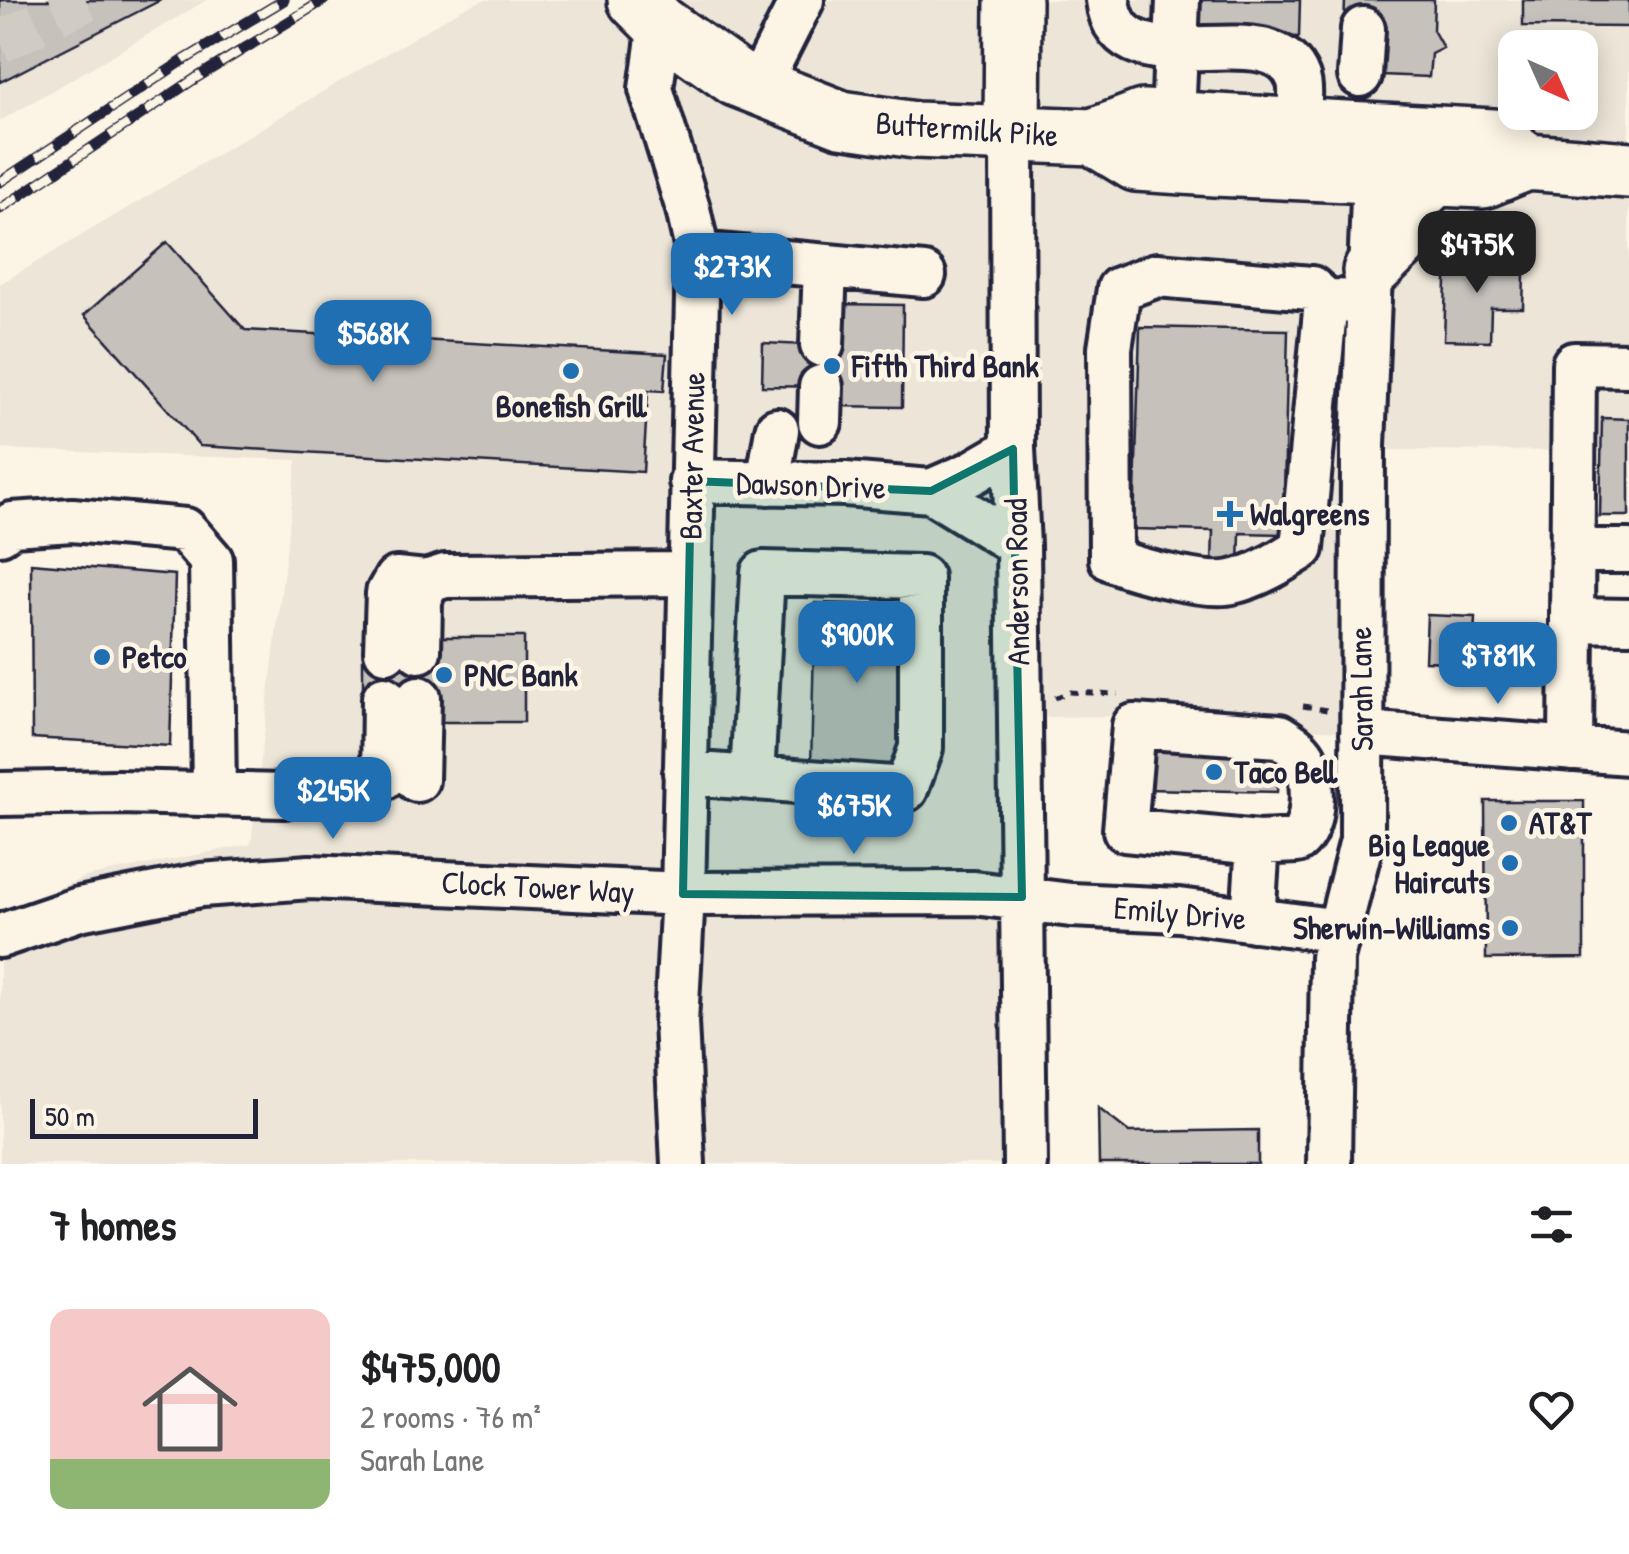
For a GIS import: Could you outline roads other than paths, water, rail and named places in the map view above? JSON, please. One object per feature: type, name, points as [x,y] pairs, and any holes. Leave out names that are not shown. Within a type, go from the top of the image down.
[{"type":"main road","name":"Anderson Road","points":[[1012,134],[1013,0]]},
{"type":"main road","name":"Buttermilk Pike","points":[[648,12],[724,70],[841,120],[914,130],[1093,137],[1143,118],[1297,125],[1493,137],[1527,162]]},
{"type":"main road","name":"Buttermilk Pike","points":[[1093,137],[1136,163],[1483,180],[1527,162],[1629,170]]},
{"type":"main road","points":[[1370,286],[1399,244],[1411,201],[1435,178]]},
{"type":"street","points":[[758,87],[802,0]]},
{"type":"street","points":[[1108,0],[1118,29],[1140,43],[1176,48],[1260,49],[1278,54],[1300,81],[1297,125]]},
{"type":"street","points":[[1173,119],[1178,0]]},
{"type":"street","name":"Baxter Avenue","points":[[648,12],[652,89],[698,254],[683,894],[676,1022],[684,1164]]},
{"type":"street","points":[[1360,75],[1363,29]]},
{"type":"street","name":"Anderson Road","points":[[1012,134],[1013,449],[1018,545],[1026,1164]]},
{"type":"street","name":"Sarah Lane","points":[[1329,1164],[1332,958],[1362,840],[1362,500],[1374,174]]},
{"type":"street","points":[[688,208],[750,258]]},
{"type":"street","points":[[698,254],[924,275]]},
{"type":"street","points":[[822,345],[825,266]]},
{"type":"street","points":[[1157,275],[1312,288],[1326,301],[1302,548],[1273,567],[1228,584],[1137,571],[1111,559],[1110,348],[1118,289],[1157,275]]},
{"type":"street","points":[[1326,301],[1370,286]]},
{"type":"street","points":[[1571,749],[1574,364],[1629,364]]},
{"type":"street","points":[[768,483],[777,430]]},
{"type":"street","name":"Dawson Drive","points":[[691,481],[931,491],[1013,449]]},
{"type":"street","name":"Dawson Drive","points":[[931,491],[1018,545]]},
{"type":"street","points":[[0,534],[12,524],[72,520],[185,530],[210,560],[214,794]]},
{"type":"street","points":[[1572,551],[1629,551]]},
{"type":"street","points":[[685,773],[752,778],[906,789],[920,748],[921,578],[763,573],[752,778]]},
{"type":"street","points":[[402,651],[420,601],[436,579],[690,574]]},
{"type":"street","points":[[1572,620],[1629,621]]},
{"type":"street","points":[[400,779],[402,698]]},
{"type":"street","points":[[1134,726],[1279,736],[1298,748],[1310,775],[1308,828],[1297,841],[1258,843],[1125,830],[1134,726]]},
{"type":"street","points":[[1362,733],[1629,753]]},
{"type":"street","points":[[0,794],[285,796]]},
{"type":"street","points":[[1253,920],[1258,843]]},
{"type":"street","name":"Clock Tower Way","points":[[0,936],[79,909],[201,885],[310,877],[683,894],[974,893],[1022,897]]},
{"type":"street","name":"Emily Drive","points":[[1022,897],[1071,905],[1180,910],[1339,931]]},
{"type":"tunnel","points":[[0,42],[86,0]]},
{"type":"railway","points":[[0,182],[184,60],[284,0]]},
{"type":"railway","points":[[0,209],[196,78],[324,0]]},
{"type":"place","name":"Fifth Third Bank","points":[[832,366]]},
{"type":"place","name":"Bonefish Grill","points":[[571,371]]},
{"type":"place","name":"Walgreens","points":[[1230,514]]},
{"type":"place","name":"Petco","points":[[102,657]]},
{"type":"place","name":"PNC Bank","points":[[444,675]]},
{"type":"place","name":"Taco Bell","points":[[1214,772]]},
{"type":"place","name":"AT&T","points":[[1509,823]]},
{"type":"place","name":"Big League Haircuts","points":[[1510,863]]},
{"type":"place","name":"Sherwin-Williams","points":[[1510,928]]}]
